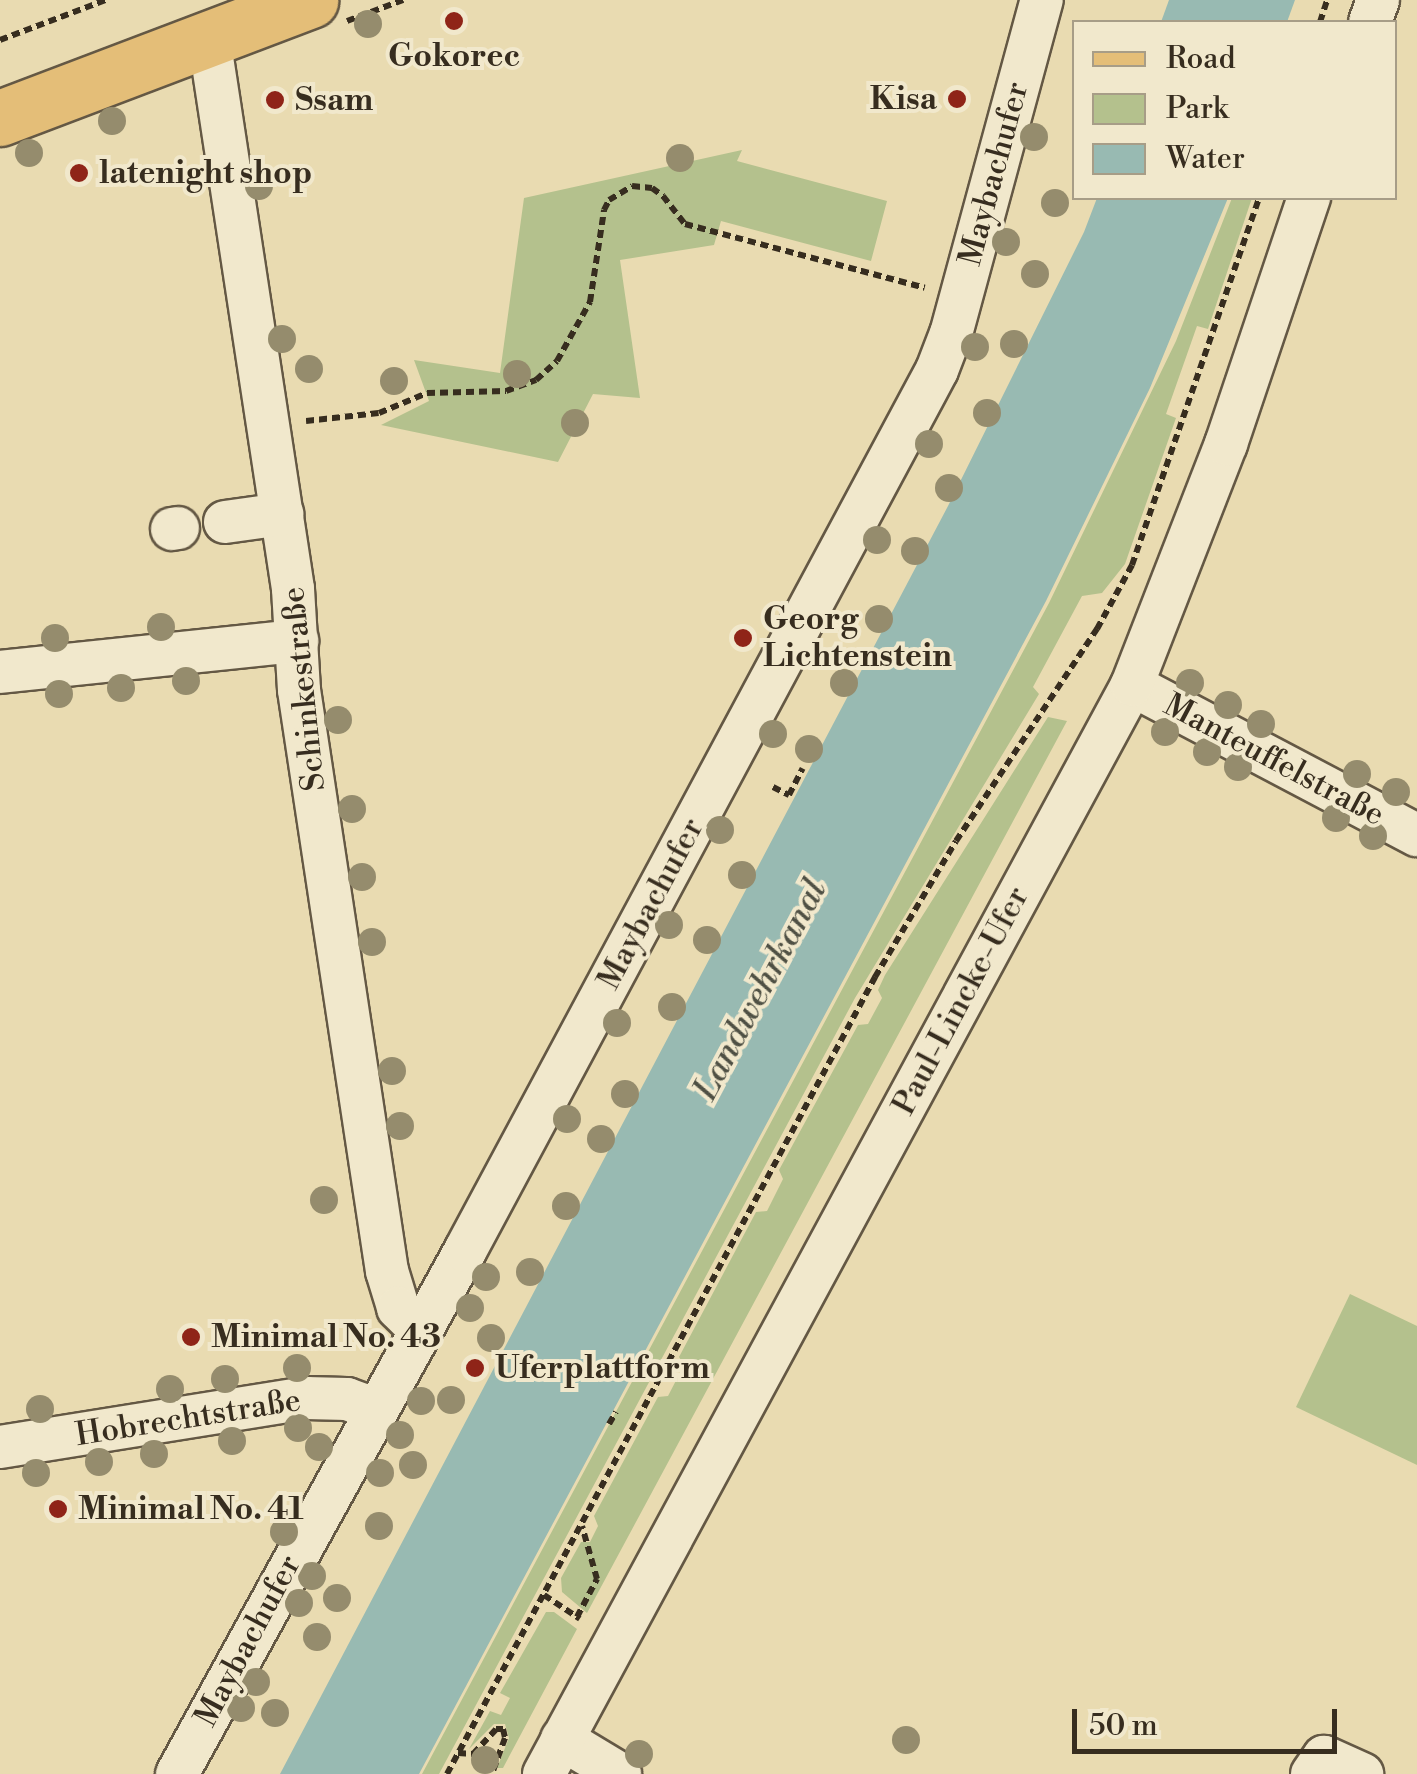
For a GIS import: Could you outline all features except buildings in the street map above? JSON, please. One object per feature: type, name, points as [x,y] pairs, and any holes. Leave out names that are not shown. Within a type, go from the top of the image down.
[{"type":"main road","points":[[0,78],[205,19],[330,10]]},
{"type":"main road","points":[[0,118],[205,19]]},
{"type":"street","name":"Maybachufer","points":[[177,1774],[941,360],[1042,0]]},
{"type":"street","name":"Schinkestraße","points":[[205,19],[282,514],[300,690],[387,1272],[398,1308],[420,1330]]},
{"type":"street","name":"Paul-Lincke-Ufer","points":[[553,1757],[1132,685],[1208,494],[1308,200]]},
{"type":"street","points":[[225,522],[282,514]]},
{"type":"street","points":[[0,672],[296,640]]},
{"type":"street","name":"Manteuffelstraße","points":[[1132,685],[1417,835]]},
{"type":"street","name":"Hobrechtstraße","points":[[0,1447],[306,1398],[347,1400],[375,1409]]},
{"type":"street","points":[[1312,1774],[1324,1756],[1362,1774]]},
{"type":"street","points":[[553,1757],[620,1774]]},
{"type":"path","points":[[0,40],[106,0]]},
{"type":"path","points":[[330,10],[403,0]]},
{"type":"path","points":[[300,422],[379,413],[427,393],[506,391],[536,380],[557,361],[590,302],[604,210],[609,200],[632,186],[652,188],[685,224],[931,290]]},
{"type":"path","points":[[447,1774],[875,977],[967,824],[1097,629],[1132,566],[1258,200]]},
{"type":"path","points":[[773,787],[789,796],[804,768]]},
{"type":"path","points":[[609,1424],[616,1412]]},
{"type":"path","points":[[577,1618],[597,1580],[582,1525]]},
{"type":"path","points":[[544,1595],[566,1610]]},
{"type":"path","points":[[458,1752],[473,1754],[496,1728],[502,1729],[505,1738],[492,1774]]},
{"type":"green space","points":[[742,150],[737,161],[887,201],[871,261],[721,221],[714,245],[620,260],[640,398],[593,394],[558,462],[381,425],[429,401],[414,360],[500,373],[524,198]]},
{"type":"green space","points":[[1231,200],[1251,200],[1208,329],[1197,326],[1166,414],[1176,418],[1125,564],[1102,593],[1082,596],[1033,687],[1039,694],[855,998],[439,1774],[422,1774],[1049,603],[1176,341]]},
{"type":"green space","points":[[1048,717],[1067,721],[587,1613],[562,1592],[561,1578],[581,1542],[590,1542],[598,1526],[594,1516],[658,1397],[668,1396],[684,1365],[679,1357],[756,1212],[767,1211],[783,1179],[779,1170],[858,1025],[868,1024],[882,998],[878,990],[885,975]]},
{"type":"green space","points":[[1350,1294],[1417,1326],[1417,1465],[1296,1407]]},
{"type":"green space","points":[[546,1612],[554,1612],[577,1629],[503,1768],[497,1768],[509,1738],[505,1724],[494,1724],[469,1749],[490,1711],[501,1715],[510,1698],[500,1693]]},
{"type":"water","points":[[1169,0],[1295,0],[1288,20],[1162,20]]},
{"type":"water","name":"Landwehrkanal","points":[[1096,200],[1227,200],[1150,388],[1046,601],[419,1774],[280,1774],[948,506]]},
{"type":"place","name":"Gokorec","points":[[454,21]]},
{"type":"place","name":"Kisa","points":[[957,99]]},
{"type":"place","name":"Ssam","points":[[275,100]]},
{"type":"place","name":"latenight shop","points":[[79,173]]},
{"type":"place","name":"Georg Lichtenstein","points":[[743,638]]},
{"type":"place","name":"Minimal No. 43","points":[[191,1337]]},
{"type":"place","name":"Uferplattform","points":[[475,1368]]},
{"type":"place","name":"Minimal No. 41","points":[[58,1509]]}]
